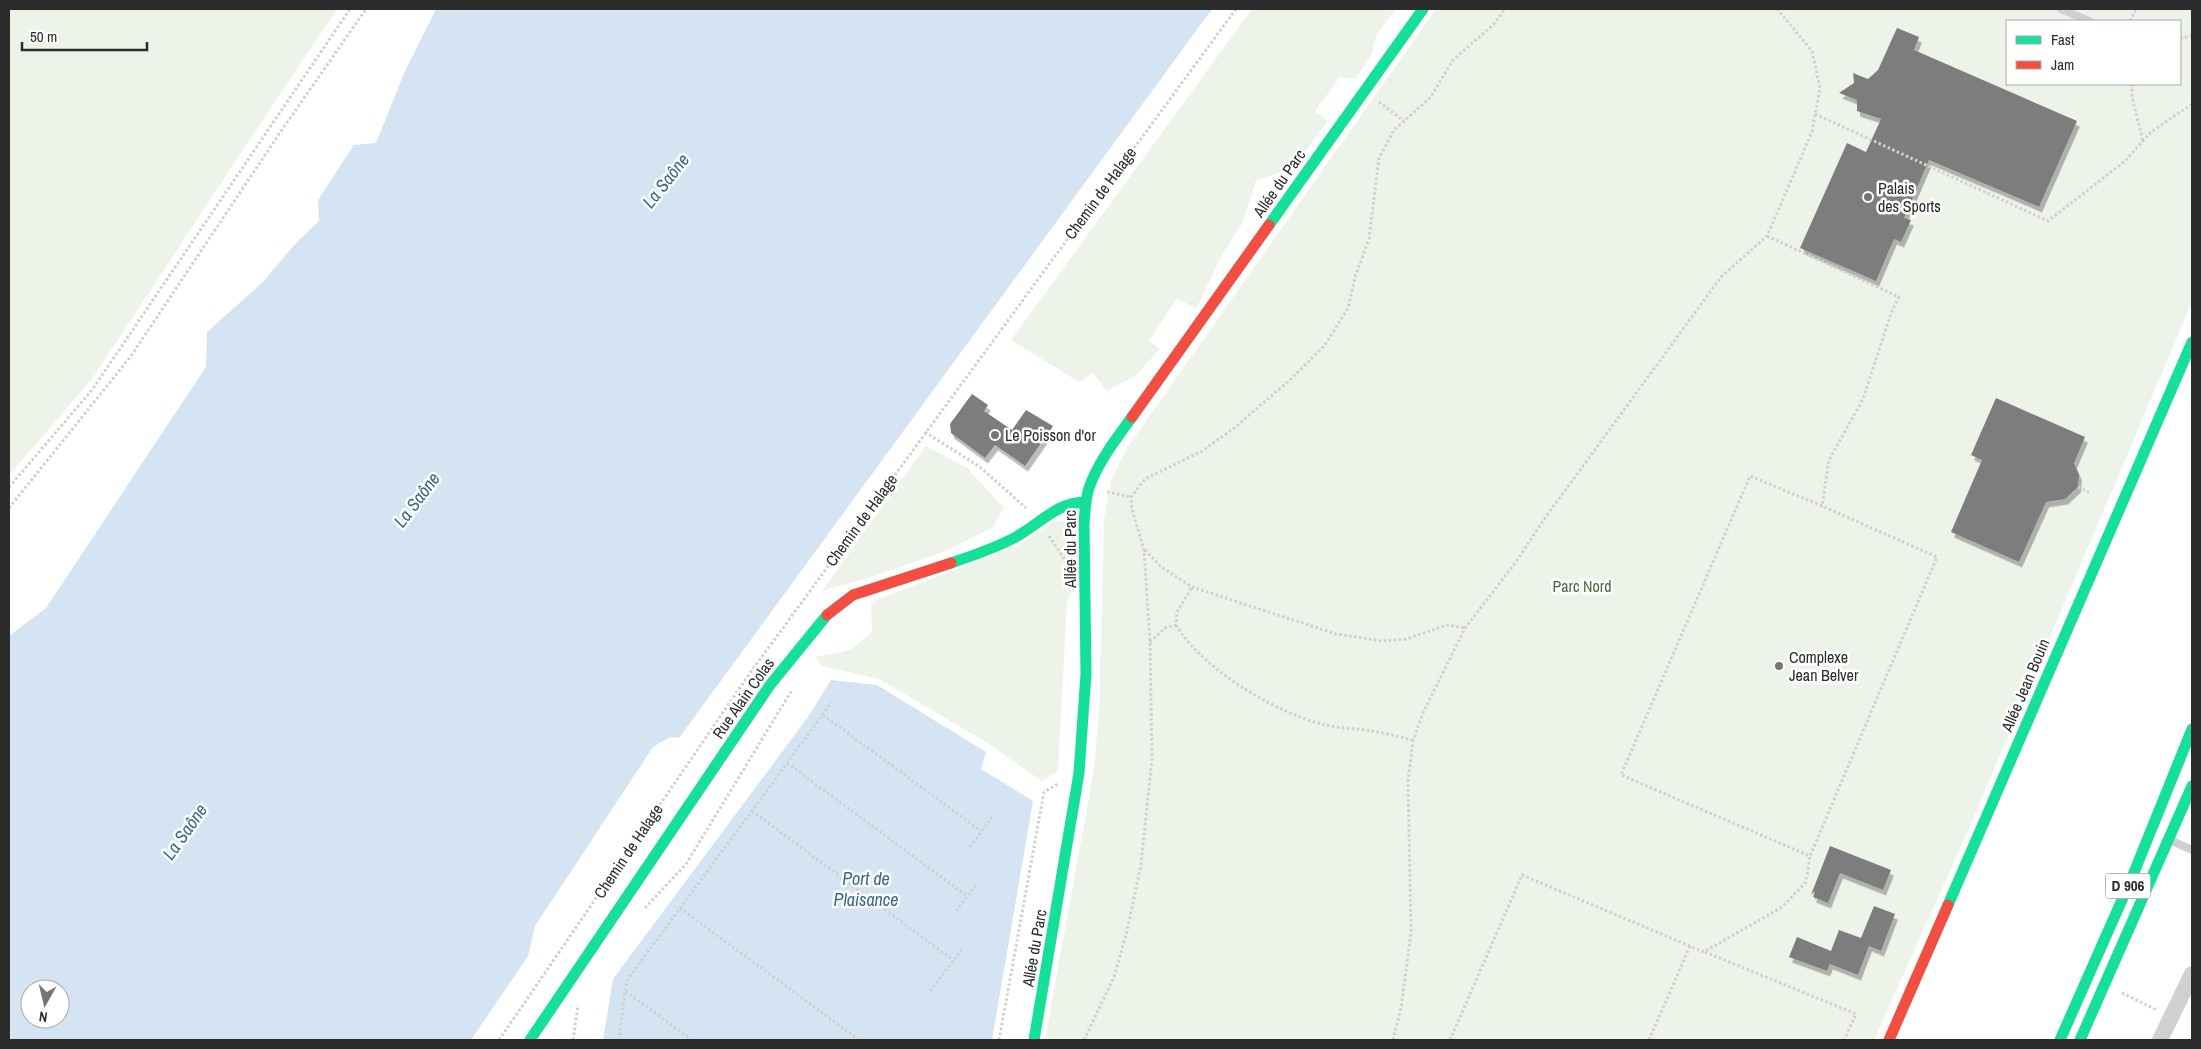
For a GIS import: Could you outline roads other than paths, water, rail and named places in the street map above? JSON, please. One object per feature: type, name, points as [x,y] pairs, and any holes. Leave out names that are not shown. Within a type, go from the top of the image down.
[{"type":"street","name":"Allée du Parc","points":[[1034,1040],[1064,874],[1079,773],[1086,674],[1084,524],[1086,502],[1092,480],[1108,452],[1422,9]]},
{"type":"street","name":"Allée Jean Bouin","points":[[1889,1040],[2192,342]]},
{"type":"street","name":"Rue Alain Colas","points":[[530,1040],[778,675],[830,612],[853,595],[960,560],[1014,538],[1061,506],[1072,502],[1086,502]]},
{"type":"street","name":"D 906","points":[[2060,1040],[2133,875],[2192,729]]},
{"type":"street","name":"D 906","points":[[2080,1040],[2192,786]]},
{"type":"street","points":[[2160,1040],[2192,974]]},
{"type":"lane","points":[[2061,9],[2087,20]]},
{"type":"lane","points":[[2169,840],[2192,850]]},
{"type":"water","name":"La Saône","points":[[436,9],[1212,9],[679,738],[670,737],[653,747],[535,926],[528,956],[471,1040],[9,1040],[9,636],[46,608],[206,367],[207,332],[263,282],[296,243],[319,221],[318,200],[354,145],[376,143],[405,71]]},
{"type":"water","name":"Port de Plaisance","points":[[831,680],[877,685],[986,752],[981,769],[1033,801],[992,1040],[603,1040],[613,979],[808,717]]},
{"type":"place","name":"Palais des Sports","points":[[1868,197]]},
{"type":"place","name":"Le Poisson d'or","points":[[995,435]]},
{"type":"place","name":"Complexe Jean Belver","points":[[1779,666]]},
{"type":"park label","name":"Parc Nord","points":[[1582,586]]}]
